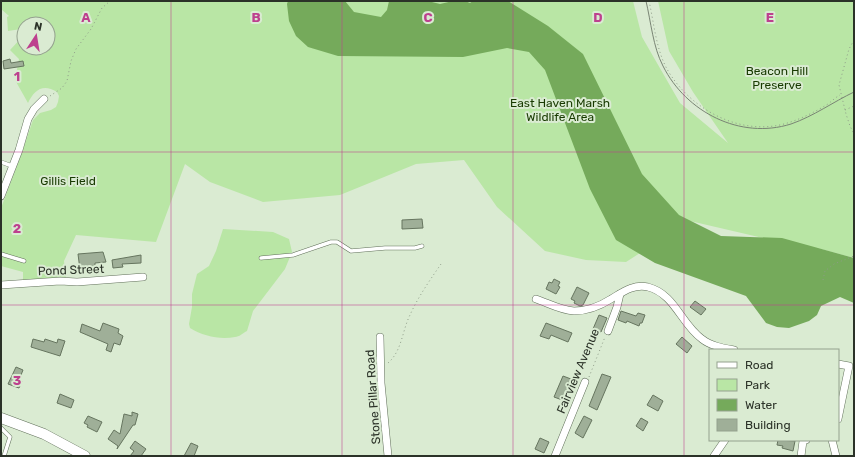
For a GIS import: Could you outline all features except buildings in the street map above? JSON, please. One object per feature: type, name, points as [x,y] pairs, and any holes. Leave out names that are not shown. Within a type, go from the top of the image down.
[{"type":"main road","points":[[1,418],[44,434],[85,456]]},
{"type":"street","points":[[1,196],[28,119],[34,109],[44,99]]},
{"type":"street","name":"Pond Street","points":[[1,285],[60,281],[77,282],[143,277]]},
{"type":"street","points":[[536,299],[566,310],[587,310],[598,306],[629,288],[642,286],[658,291],[665,296],[695,333],[702,339],[716,346],[730,349]]},
{"type":"street","name":"Fairview Avenue","points":[[608,331],[620,294]]},
{"type":"street","name":"Stone Pillar Road","points":[[380,337],[380,366],[388,456]]},
{"type":"street","points":[[839,364],[849,366],[839,414]]},
{"type":"street","name":"Fairview Avenue","points":[[554,456],[585,382]]},
{"type":"street","points":[[714,456],[724,441]]},
{"type":"street","points":[[802,456],[803,441]]},
{"type":"street","points":[[832,441],[836,456]]},
{"type":"lane","points":[[1,162],[12,166]]},
{"type":"lane","points":[[261,258],[293,255],[331,242],[337,242],[351,251],[385,248],[415,248],[422,246]]},
{"type":"lane","points":[[1,254],[24,261]]},
{"type":"lane","points":[[1,428],[10,437],[4,456]]},
{"type":"path","points":[[44,99],[62,88],[67,81],[71,62],[76,49],[91,29],[102,8],[110,1]]},
{"type":"path","points":[[649,1],[658,43],[667,68],[674,79],[702,108],[728,121],[757,126],[782,125],[806,116],[823,107],[840,95]]},
{"type":"path","points":[[854,40],[849,49],[839,85],[840,95],[854,134]]},
{"type":"path","points":[[845,110],[854,106]]},
{"type":"path","points":[[823,280],[825,271],[834,264],[854,256]]},
{"type":"path","points":[[380,366],[389,362],[398,351],[409,315],[441,264]]},
{"type":"path","name":"Fairview Avenue","points":[[585,382],[589,377],[608,331]]},
{"type":"green space","name":"East Haven Marsh Wildlife Area","points":[[1,1],[633,1],[642,37],[680,103],[728,143],[693,92],[669,51],[658,1],[854,1],[854,258],[821,249],[763,238],[690,221],[626,262],[586,260],[545,251],[497,207],[464,160],[416,164],[340,195],[263,202],[210,182],[185,164],[156,242],[76,235],[64,261],[66,279],[23,281],[23,272],[1,266],[1,208],[33,120],[40,113],[56,107],[59,96],[57,92],[52,89],[43,88],[36,91],[28,103],[15,80],[19,59],[16,56],[56,56],[56,16],[16,16],[16,30],[8,31],[7,17],[9,16],[1,9]]},
{"type":"green space","name":"East Haven Marsh Wildlife Area","points":[[16,44],[16,56],[10,50]]},
{"type":"green space","points":[[223,229],[273,232],[289,239],[292,252],[285,269],[253,311],[247,331],[240,336],[229,338],[212,337],[200,333],[190,328],[189,324],[192,307],[192,294],[197,274],[209,266],[216,251]]},
{"type":"water","points":[[288,1],[345,1],[354,12],[381,17],[387,10],[389,1],[428,1],[440,4],[453,1],[465,1],[470,3],[473,1],[508,1],[548,26],[583,54],[642,174],[679,215],[721,236],[782,238],[854,258],[854,303],[840,297],[821,306],[817,315],[809,321],[789,328],[777,327],[766,323],[746,296],[655,263],[616,240],[590,189],[545,70],[529,52],[507,48],[463,57],[338,56],[308,47],[296,36],[289,21]]},
{"type":"tram line","points":[[646,1],[655,43],[663,66],[673,82],[686,97],[700,109],[716,118],[734,125],[753,128],[772,128],[799,121],[854,92]]},
{"type":"park label","name":"Beacon Hill Preserve","points":[[777,78]]},
{"type":"park label","name":"Gillis Field","points":[[68,181]]}]
